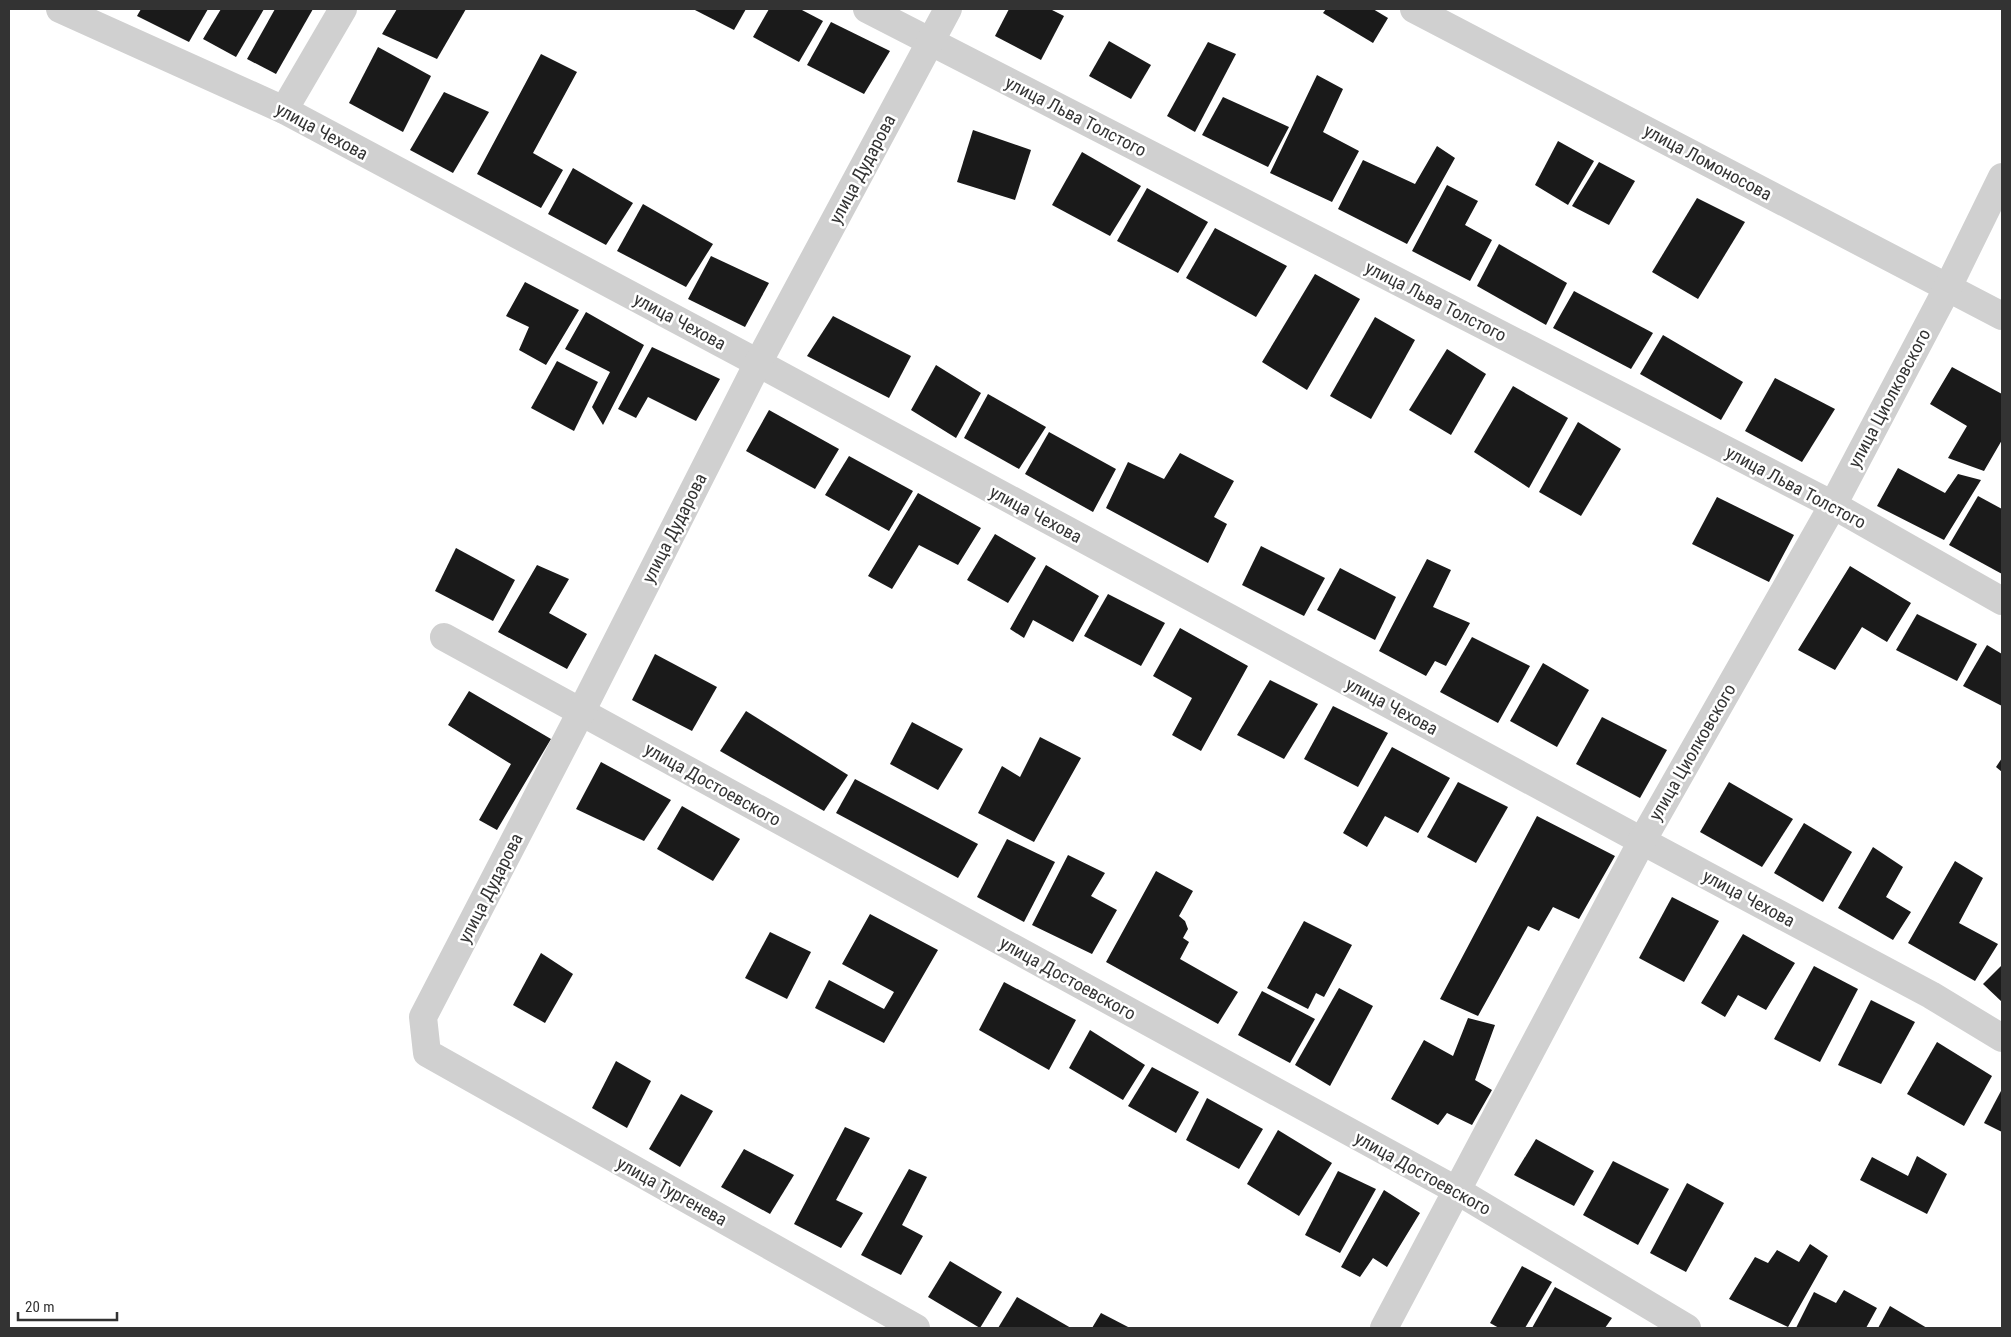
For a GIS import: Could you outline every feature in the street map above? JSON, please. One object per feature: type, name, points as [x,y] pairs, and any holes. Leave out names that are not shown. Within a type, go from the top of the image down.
[{"type":"street","name":"улица Чехова","points":[[60,9],[284,110],[1931,995],[2002,1038]]},
{"type":"street","points":[[284,110],[343,9]]},
{"type":"street","name":"улица Льва Толстого","points":[[866,9],[1833,505],[2002,601]]},
{"type":"street","name":"улица Дударова","points":[[427,1053],[423,1017],[581,712],[758,363],[948,9]]},
{"type":"street","name":"улица Ломоносова","points":[[1414,9],[2002,316]]},
{"type":"street","name":"улица Циолковского","points":[[1384,1328],[1642,841],[1833,505],[1948,287],[2002,177]]},
{"type":"street","name":"улица Достоевского","points":[[444,637],[1456,1190],[1687,1328]]},
{"type":"street","name":"улица Тургенева","points":[[427,1053],[916,1328]]},
{"type":"building","points":[[141,9],[208,9],[189,42],[137,16]]},
{"type":"building","points":[[221,9],[264,9],[236,57],[203,39]]},
{"type":"building","points":[[275,9],[313,9],[276,74],[247,59]]},
{"type":"building","points":[[397,9],[466,9],[437,59],[382,34]]},
{"type":"building","points":[[693,9],[746,9],[734,30]]},
{"type":"building","points":[[769,9],[800,9],[823,21],[799,62],[753,37]]},
{"type":"building","points":[[1009,9],[1050,9],[1064,16],[1041,60],[995,36]]},
{"type":"building","points":[[1326,9],[1373,9],[1388,18],[1373,43],[1323,13]]},
{"type":"building","points":[[831,22],[890,51],[864,94],[807,65]]},
{"type":"building","points":[[1109,41],[1151,65],[1131,99],[1089,76]]},
{"type":"building","points":[[1208,42],[1236,54],[1195,132],[1167,116]]},
{"type":"building","points":[[378,47],[431,76],[403,132],[349,103]]},
{"type":"building","points":[[541,54],[577,72],[533,153],[563,170],[541,208],[477,174]]},
{"type":"building","points":[[1317,75],[1343,89],[1323,132],[1359,151],[1332,202],[1270,173]]},
{"type":"building","points":[[444,92],[489,112],[453,173],[410,150]]},
{"type":"building","points":[[1223,97],[1289,127],[1268,167],[1202,135]]},
{"type":"building","points":[[973,130],[1031,150],[1015,200],[957,182]]},
{"type":"building","points":[[1558,141],[1594,161],[1568,205],[1535,185]]},
{"type":"building","points":[[1437,146],[1455,158],[1407,244],[1338,209],[1363,160],[1415,184]]},
{"type":"building","points":[[1082,152],[1141,186],[1110,236],[1052,205]]},
{"type":"building","points":[[1599,162],[1635,181],[1609,225],[1572,206]]},
{"type":"building","points":[[573,168],[633,203],[606,245],[548,214]]},
{"type":"building","points":[[1447,185],[1478,201],[1465,225],[1492,240],[1470,281],[1412,251]]},
{"type":"building","points":[[1147,188],[1208,222],[1178,273],[1117,241]]},
{"type":"building","points":[[1697,198],[1745,222],[1698,299],[1652,272]]},
{"type":"building","points":[[643,204],[713,244],[686,287],[617,251]]},
{"type":"building","points":[[1215,228],[1287,266],[1256,317],[1186,278]]},
{"type":"building","points":[[1499,244],[1567,283],[1546,325],[1477,286]]},
{"type":"building","points":[[711,256],[769,283],[745,327],[688,299]]},
{"type":"building","points":[[1315,274],[1360,299],[1307,390],[1262,362]]},
{"type":"building","points":[[525,282],[579,310],[546,365],[519,350],[529,327],[506,316]]},
{"type":"building","points":[[1574,291],[1653,333],[1631,369],[1553,328]]},
{"type":"building","points":[[586,312],[644,345],[603,425],[592,407],[610,372],[565,349]]},
{"type":"building","points":[[833,316],[911,356],[889,398],[807,356]]},
{"type":"building","points":[[1375,317],[1415,340],[1371,419],[1330,396]]},
{"type":"building","points":[[1663,335],[1743,382],[1721,420],[1640,374]]},
{"type":"building","points":[[652,347],[720,379],[696,421],[648,397],[636,418],[618,409]]},
{"type":"building","points":[[1447,349],[1486,374],[1451,435],[1409,410]]},
{"type":"building","points":[[557,361],[598,382],[574,431],[531,408]]},
{"type":"building","points":[[936,365],[981,393],[956,438],[911,410]]},
{"type":"building","points":[[1952,367],[2002,394],[2002,440],[1984,471],[1948,458],[1967,426],[1930,404]]},
{"type":"building","points":[[1775,378],[1835,409],[1802,462],[1745,431]]},
{"type":"building","points":[[1513,386],[1568,418],[1529,488],[1474,452]]},
{"type":"building","points":[[988,394],[1046,427],[1019,469],[964,438]]},
{"type":"building","points":[[769,410],[839,449],[815,489],[746,451]]},
{"type":"building","points":[[1578,422],[1621,449],[1581,516],[1539,492]]},
{"type":"building","points":[[1049,432],[1116,469],[1093,512],[1025,474]]},
{"type":"building","points":[[1180,453],[1234,481],[1214,517],[1227,524],[1208,563],[1106,508],[1128,462],[1164,479]]},
{"type":"building","points":[[849,456],[913,491],[889,531],[825,495]]},
{"type":"building","points":[[1898,468],[1945,493],[1958,474],[1981,480],[1944,540],[1877,506]]},
{"type":"building","points":[[918,493],[981,528],[958,565],[919,545],[892,589],[868,576]]},
{"type":"building","points":[[1978,496],[2002,509],[2002,574],[1949,545]]},
{"type":"building","points":[[1717,497],[1794,535],[1769,582],[1692,544]]},
{"type":"building","points":[[995,534],[1036,558],[1008,603],[967,580]]},
{"type":"building","points":[[1261,546],[1325,578],[1304,616],[1242,585]]},
{"type":"building","points":[[456,548],[515,580],[493,621],[435,591]]},
{"type":"building","points":[[1427,559],[1451,570],[1433,607],[1470,623],[1446,666],[1435,661],[1426,676],[1379,651]]},
{"type":"building","points":[[537,565],[569,579],[549,613],[587,634],[567,669],[498,632]]},
{"type":"building","points":[[1046,565],[1099,596],[1073,642],[1033,620],[1024,638],[1010,629]]},
{"type":"building","points":[[1850,566],[1911,603],[1887,642],[1862,627],[1835,670],[1798,650]]},
{"type":"building","points":[[1340,568],[1396,597],[1375,640],[1317,610]]},
{"type":"building","points":[[1108,594],[1165,623],[1141,666],[1084,636]]},
{"type":"building","points":[[1917,614],[1977,644],[1957,681],[1896,650]]},
{"type":"building","points":[[1180,628],[1248,666],[1201,751],[1172,735],[1192,698],[1153,676]]},
{"type":"building","points":[[1472,637],[1530,666],[1498,723],[1440,692]]},
{"type":"building","points":[[1987,645],[2002,654],[2002,706],[1963,686]]},
{"type":"building","points":[[655,654],[717,687],[692,731],[632,700]]},
{"type":"building","points":[[1543,663],[1589,690],[1557,747],[1510,721]]},
{"type":"building","points":[[1270,680],[1318,704],[1284,759],[1237,735]]},
{"type":"building","points":[[469,691],[551,739],[497,830],[479,820],[511,764],[448,725]]},
{"type":"building","points":[[1333,706],[1388,733],[1358,787],[1304,759]]},
{"type":"building","points":[[746,711],[848,775],[824,811],[720,751]]},
{"type":"building","points":[[1602,717],[1667,750],[1640,798],[1576,764]]},
{"type":"building","points":[[912,722],[963,749],[938,790],[890,764]]},
{"type":"building","points":[[1040,737],[1081,758],[1034,842],[978,813],[1002,766],[1020,777]]},
{"type":"building","points":[[1392,747],[1450,778],[1418,833],[1385,816],[1367,847],[1343,833]]},
{"type":"building","points":[[2002,758],[2002,772],[1996,767]]},
{"type":"building","points":[[601,762],[671,800],[644,841],[576,809]]},
{"type":"building","points":[[855,779],[978,844],[958,878],[836,813]]},
{"type":"building","points":[[1458,782],[1508,807],[1476,863],[1427,837]]},
{"type":"building","points":[[1729,782],[1793,819],[1762,867],[1700,832]]},
{"type":"building","points":[[682,806],[740,839],[713,881],[657,849]]},
{"type":"building","points":[[1537,816],[1615,856],[1579,919],[1553,907],[1539,931],[1528,926],[1478,1016],[1440,999]]},
{"type":"building","points":[[1804,823],[1852,852],[1823,902],[1774,873]]},
{"type":"building","points":[[1007,839],[1055,862],[1024,922],[977,897]]},
{"type":"building","points":[[1873,847],[1903,867],[1886,897],[1911,912],[1893,940],[1838,908]]},
{"type":"building","points":[[1068,855],[1105,873],[1091,896],[1117,910],[1092,954],[1032,925]]},
{"type":"building","points":[[1955,861],[1983,878],[1959,923],[1998,944],[1975,981],[1908,943]]},
{"type":"building","points":[[1156,871],[1193,891],[1179,916],[1185,921],[1188,929],[1183,938],[1189,942],[1180,959],[1238,992],[1218,1024],[1106,962]]},
{"type":"building","points":[[1672,897],[1719,921],[1684,982],[1639,958]]},
{"type":"building","points":[[870,914],[938,950],[884,1043],[815,1008],[829,980],[884,1009],[894,992],[842,964]]},
{"type":"building","points":[[1304,921],[1352,945],[1324,997],[1316,993],[1308,1009],[1267,988]]},
{"type":"building","points":[[770,932],[811,952],[787,999],[745,978]]},
{"type":"building","points":[[1743,934],[1795,963],[1766,1010],[1738,995],[1725,1017],[1701,1003]]},
{"type":"building","points":[[541,953],[573,974],[545,1023],[513,1005]]},
{"type":"building","points":[[2002,965],[2002,1002],[1983,984]]},
{"type":"building","points":[[1814,966],[1858,989],[1820,1062],[1774,1039]]},
{"type":"building","points":[[1004,982],[1076,1020],[1049,1070],[979,1030]]},
{"type":"building","points":[[1339,988],[1373,1006],[1330,1086],[1295,1065]]},
{"type":"building","points":[[1262,991],[1315,1019],[1290,1063],[1238,1035]]},
{"type":"building","points":[[1871,1000],[1915,1022],[1881,1084],[1838,1065]]},
{"type":"building","points":[[1468,1018],[1495,1025],[1475,1080],[1492,1090],[1472,1125],[1447,1113],[1438,1125],[1391,1099],[1424,1040],[1453,1056]]},
{"type":"building","points":[[1090,1030],[1145,1065],[1123,1100],[1069,1068]]},
{"type":"building","points":[[1937,1042],[1992,1076],[1964,1126],[1907,1094]]},
{"type":"building","points":[[616,1061],[651,1081],[627,1128],[592,1108]]},
{"type":"building","points":[[1152,1067],[1199,1092],[1176,1133],[1128,1106]]},
{"type":"building","points":[[2002,1089],[2002,1132],[1984,1123]]},
{"type":"building","points":[[681,1094],[713,1111],[680,1167],[649,1149]]},
{"type":"building","points":[[1207,1098],[1263,1129],[1239,1169],[1186,1140]]},
{"type":"building","points":[[845,1127],[870,1138],[836,1200],[863,1213],[841,1248],[794,1224]]},
{"type":"building","points":[[1278,1130],[1332,1163],[1299,1216],[1247,1184]]},
{"type":"building","points":[[1536,1139],[1594,1171],[1574,1206],[1514,1175]]},
{"type":"building","points":[[744,1149],[794,1175],[770,1214],[721,1187]]},
{"type":"building","points":[[1917,1156],[1947,1174],[1927,1214],[1860,1180],[1872,1157],[1908,1176]]},
{"type":"building","points":[[1613,1161],[1669,1189],[1638,1245],[1583,1215]]},
{"type":"building","points":[[909,1169],[927,1177],[902,1225],[923,1236],[901,1275],[861,1255]]},
{"type":"building","points":[[1338,1171],[1376,1189],[1340,1253],[1305,1235]]},
{"type":"building","points":[[1687,1183],[1724,1203],[1686,1272],[1650,1253]]},
{"type":"building","points":[[1384,1190],[1420,1213],[1387,1267],[1373,1258],[1360,1277],[1341,1267]]},
{"type":"building","points":[[1810,1244],[1828,1256],[1788,1327],[1729,1299],[1755,1257],[1768,1263],[1777,1250],[1799,1262]]},
{"type":"building","points":[[950,1261],[1002,1292],[980,1328],[928,1297]]},
{"type":"building","points":[[1522,1266],[1552,1282],[1525,1328],[1499,1328],[1490,1323]]},
{"type":"building","points":[[1555,1287],[1612,1318],[1605,1328],[1532,1328]]},
{"type":"building","points":[[1844,1290],[1877,1308],[1866,1328],[1796,1328],[1814,1292],[1836,1303]]},
{"type":"building","points":[[1017,1297],[1071,1328],[998,1328]]},
{"type":"building","points":[[1890,1306],[1927,1328],[1878,1328]]},
{"type":"building","points":[[1101,1313],[1130,1328],[1092,1328]]}]
